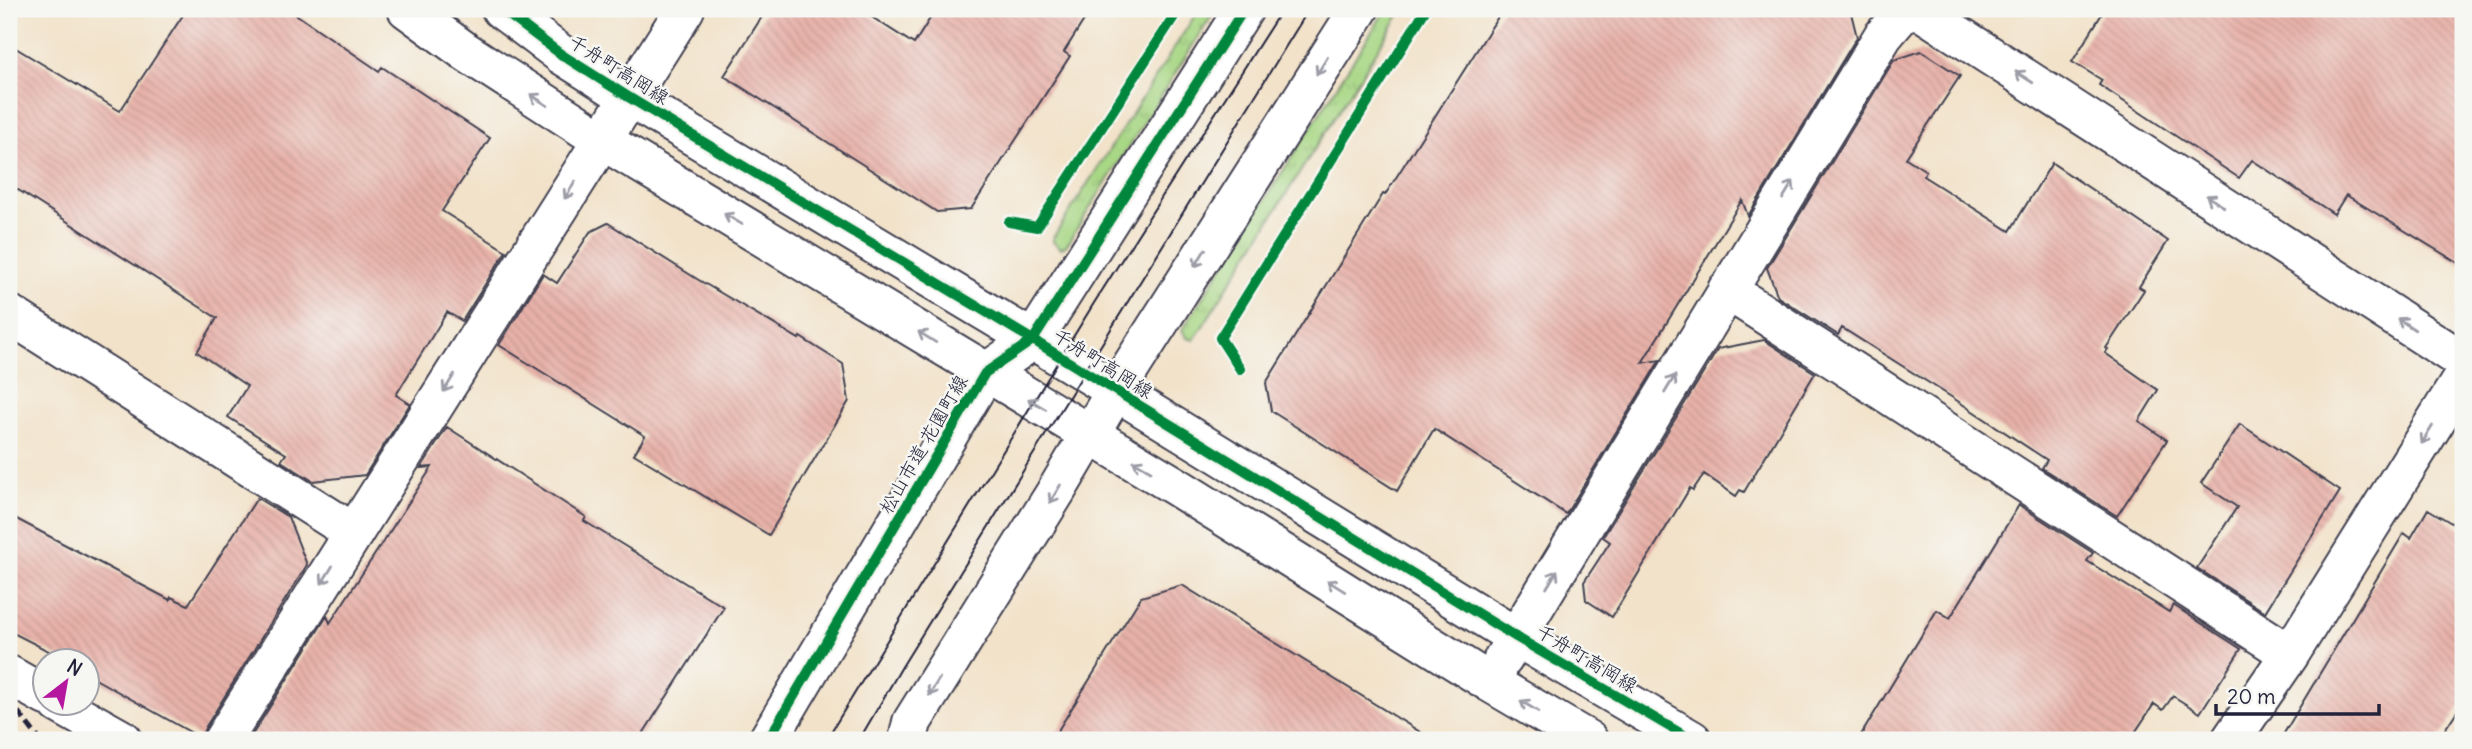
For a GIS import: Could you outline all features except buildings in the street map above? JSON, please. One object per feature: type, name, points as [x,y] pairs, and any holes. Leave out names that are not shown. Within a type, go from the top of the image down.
[{"type":"street","points":[[407,9],[466,52],[602,140],[985,373],[1177,486],[1489,682],[1588,740]]},
{"type":"street","name":"千舟町高岡線","points":[[501,9],[562,55],[630,98],[1033,340],[1516,637],[1692,740]]},
{"type":"street","points":[[223,740],[685,9]]},
{"type":"street","name":"松山市道 花園町線","points":[[770,738],[985,373],[1033,340],[1244,9]]},
{"type":"street","points":[[908,740],[912,722],[1115,392],[1359,9]]},
{"type":"street","points":[[1489,682],[1883,36],[1906,9]]},
{"type":"street","points":[[1918,9],[2463,361]]},
{"type":"street","points":[[1727,290],[2290,654]]},
{"type":"street","points":[[9,314],[354,533]]},
{"type":"street","points":[[2231,740],[2290,654],[2463,377]]},
{"type":"street","points":[[9,675],[32,688]]},
{"type":"street","points":[[84,718],[123,740]]},
{"type":"green space","points":[[1199,9],[1216,9],[1066,246],[1061,248],[1053,242],[1053,238]]},
{"type":"green space","points":[[1386,9],[1403,9],[1194,340],[1187,338],[1182,330]]},
{"type":"tram line","points":[[826,740],[1094,303],[1282,9]]},
{"type":"tram line","points":[[859,740],[1309,9]]},
{"type":"railway","points":[[9,700],[40,740]]},
{"type":"cycle path","points":[[501,9],[562,55],[630,98],[1033,340],[1516,637],[1692,740]]},
{"type":"cycle path","points":[[1009,222],[1037,227],[1179,9]]},
{"type":"cycle path","points":[[768,740],[985,373],[1033,340],[1244,9]]},
{"type":"cycle path","points":[[1240,369],[1220,338],[1426,9]]}]
